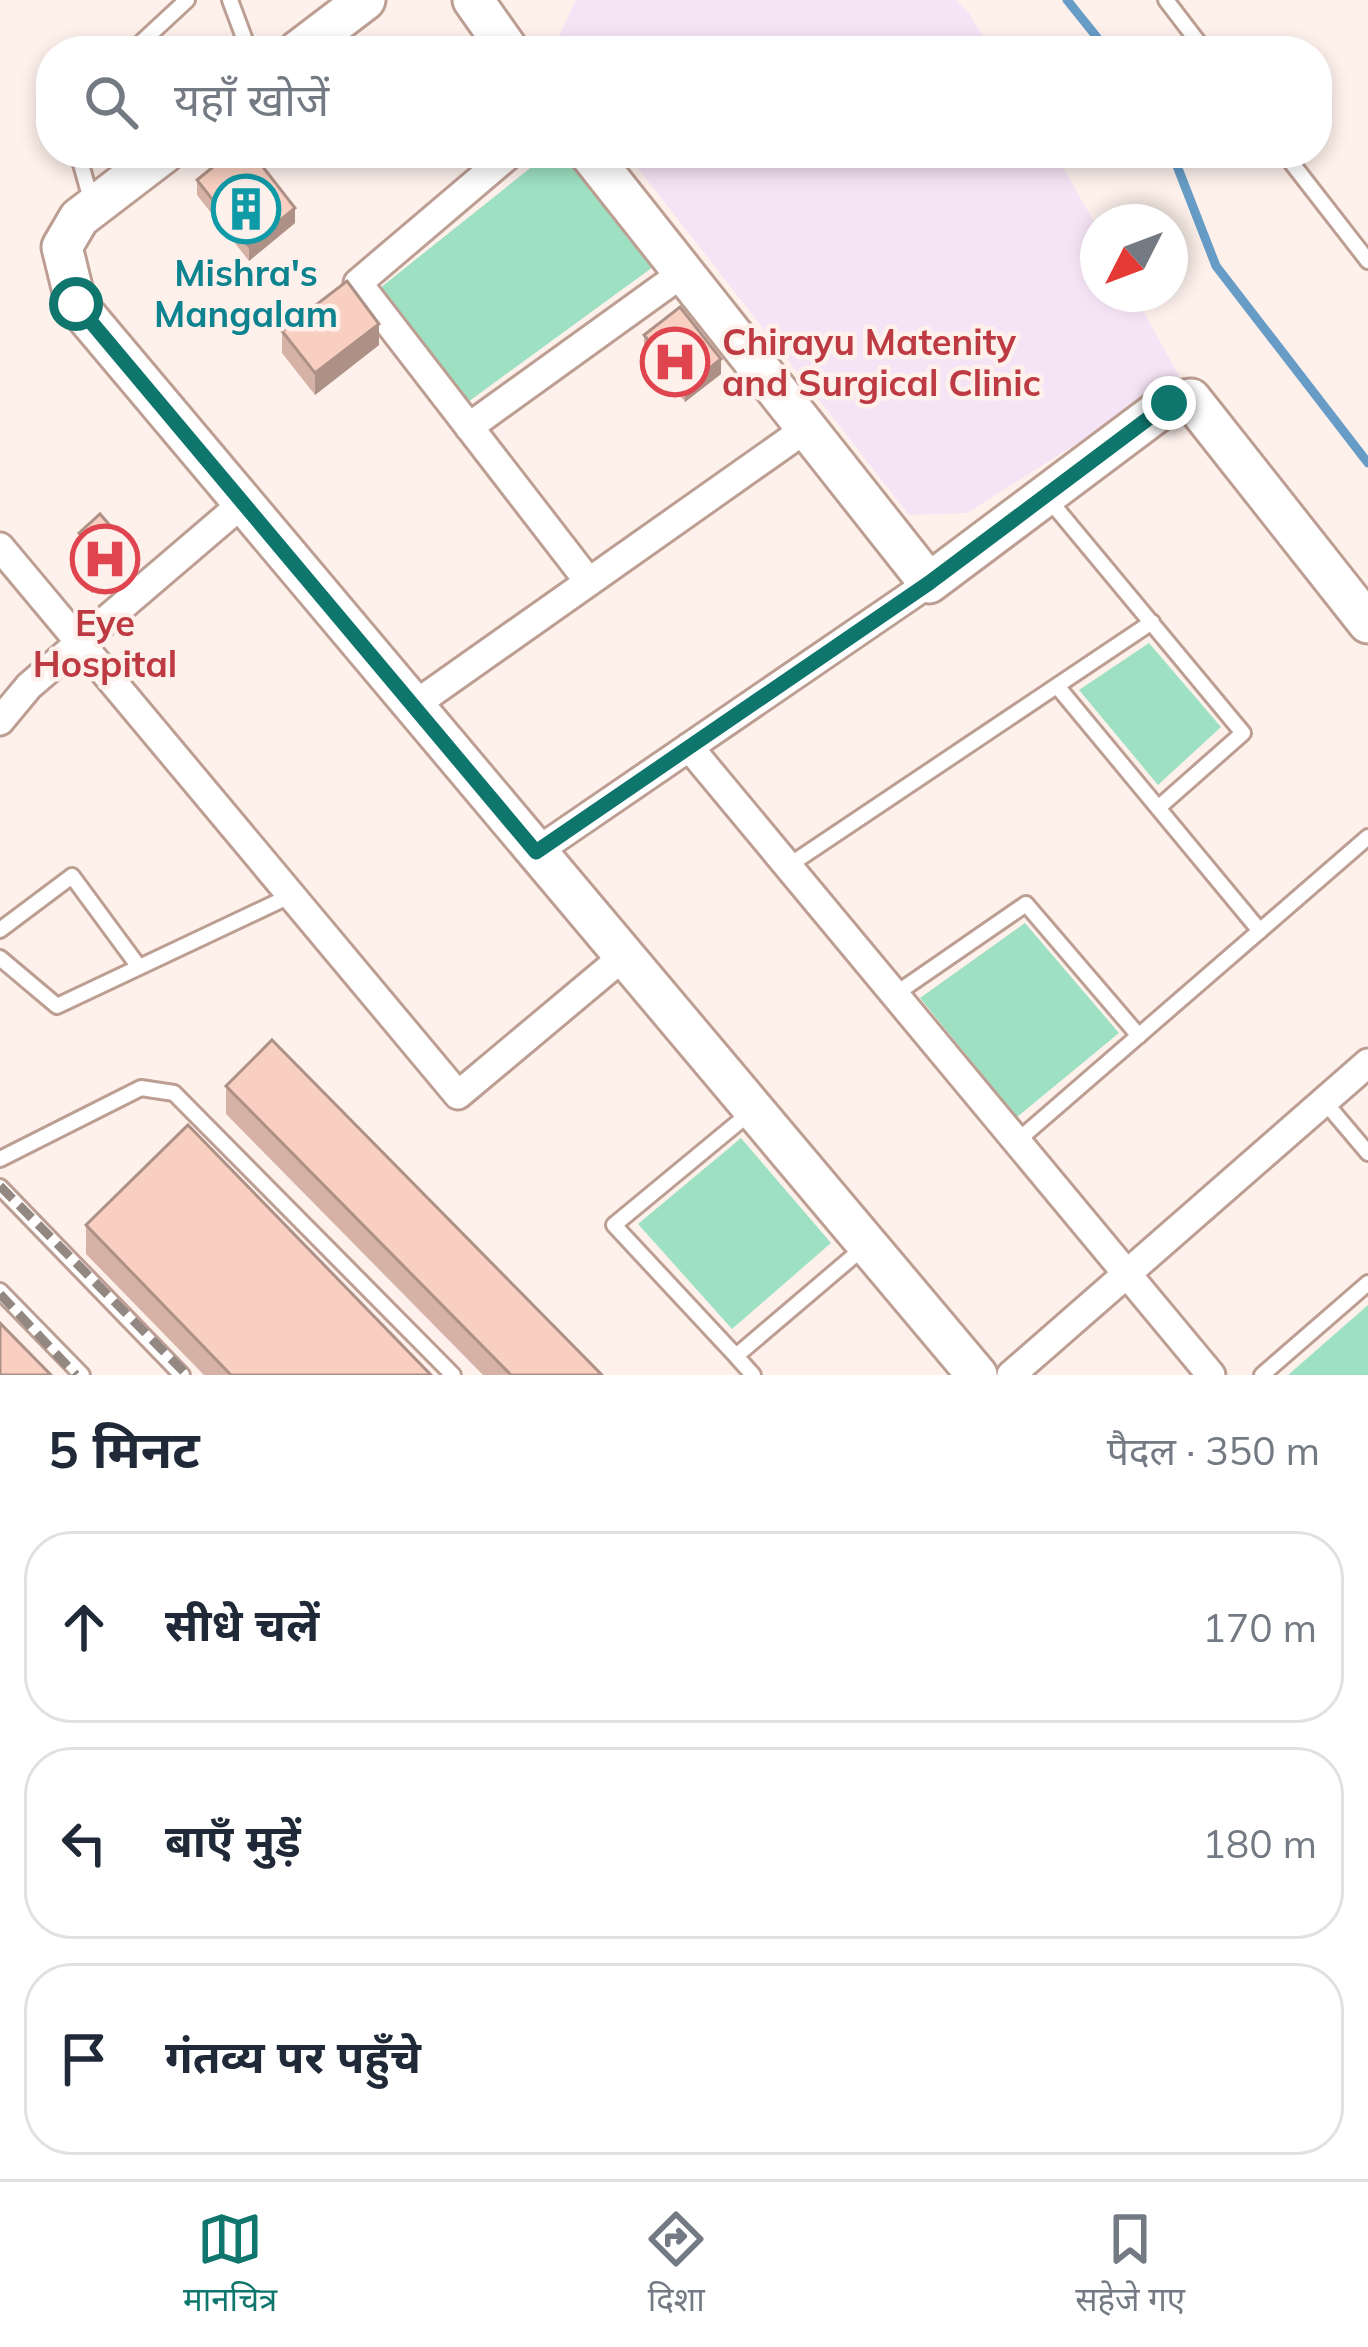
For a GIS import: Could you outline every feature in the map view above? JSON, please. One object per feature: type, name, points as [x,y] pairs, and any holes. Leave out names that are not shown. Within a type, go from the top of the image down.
[{"type":"street","points":[[318,36],[365,0]]},
{"type":"street","points":[[473,0],[498,36]]},
{"type":"street","points":[[144,168],[79,218],[62,247],[76,304],[977,1375]]},
{"type":"street","points":[[493,168],[358,283],[589,582]]},
{"type":"street","points":[[601,168],[929,583]]},
{"type":"street","points":[[469,427],[684,272]]},
{"type":"street","points":[[536,852],[929,583],[1169,403],[1191,399],[1368,623]]},
{"type":"street","points":[[413,706],[807,428]]},
{"type":"street","points":[[0,722],[29,686],[243,503]]},
{"type":"street","points":[[0,547],[458,1094],[624,956]]},
{"type":"street","points":[[689,747],[1211,1375]]},
{"type":"street","points":[[1011,1375],[1368,1063]]},
{"type":"lane","points":[[148,36],[187,0]]},
{"type":"lane","points":[[230,0],[244,36]]},
{"type":"lane","points":[[1166,0],[1194,36]]},
{"type":"lane","points":[[82,168],[93,207]]},
{"type":"lane","points":[[1296,168],[1368,261]]},
{"type":"lane","points":[[1046,496],[1243,733],[1158,808]]},
{"type":"lane","points":[[788,866],[1152,622]]},
{"type":"lane","points":[[1058,686],[1260,931]]},
{"type":"lane","points":[[1016,1142],[1368,837]]},
{"type":"lane","points":[[0,930],[72,876],[139,967]]},
{"type":"lane","points":[[0,958],[57,1006],[292,895]]},
{"type":"lane","points":[[894,995],[1026,904],[1139,1036]]},
{"type":"lane","points":[[0,1160],[141,1088],[175,1093],[453,1375]]},
{"type":"lane","points":[[1324,1101],[1368,1153]]},
{"type":"lane","points":[[753,1110],[614,1225],[753,1375]]},
{"type":"lane","points":[[0,1186],[182,1375]]},
{"type":"lane","points":[[736,1356],[866,1244]]},
{"type":"lane","points":[[1262,1375],[1368,1283]]},
{"type":"lane","points":[[0,1291],[82,1375]]},
{"type":"shaded area","points":[[576,0],[956,0],[983,36],[559,36]]},
{"type":"shaded area","points":[[638,168],[1063,168],[1084,204],[1080,204],[1080,312],[1144,312],[1180,378],[967,513],[909,515]]},
{"type":"green space","points":[[530,168],[574,168],[653,267],[468,402],[380,288]]},
{"type":"green space","points":[[1149,643],[1221,727],[1158,785],[1079,690]]},
{"type":"green space","points":[[1025,923],[1119,1033],[1017,1117],[920,998]]},
{"type":"green space","points":[[741,1138],[831,1243],[732,1329],[638,1224]]},
{"type":"green space","points":[[1368,1305],[1368,1375],[1288,1375]]},
{"type":"building","name":"Mishra's Mangalam","points":[[212,168],[264,168],[295,208],[249,246],[197,180]]},
{"type":"building","points":[[347,281],[379,324],[315,373],[282,331]]},
{"type":"building","points":[[680,307],[721,359],[685,387],[644,335]]},
{"type":"building","points":[[100,514],[128,546],[92,579],[80,565],[95,551],[79,533]]},
{"type":"building","points":[[272,1040],[602,1375],[511,1375],[226,1086]]},
{"type":"building","points":[[188,1125],[431,1375],[231,1375],[86,1225]]},
{"type":"building","points":[[0,1323],[51,1375],[0,1375]]},
{"type":"waterway","points":[[1067,0],[1096,36]]},
{"type":"waterway","points":[[1178,168],[1216,266],[1368,463]]},
{"type":"railway","points":[[0,1186],[187,1375]]},
{"type":"railway","points":[[0,1294],[76,1375]]},
{"type":"place","name":"Mishra's Mangalam","points":[[246,209]]},
{"type":"place","name":"Chirayu Matenity and Surgical Clinic","points":[[675,362]]},
{"type":"place","name":"Eye Hospital","points":[[105,559]]},
{"type":"route","points":[[76,304],[536,852],[929,583],[1169,403]]}]
